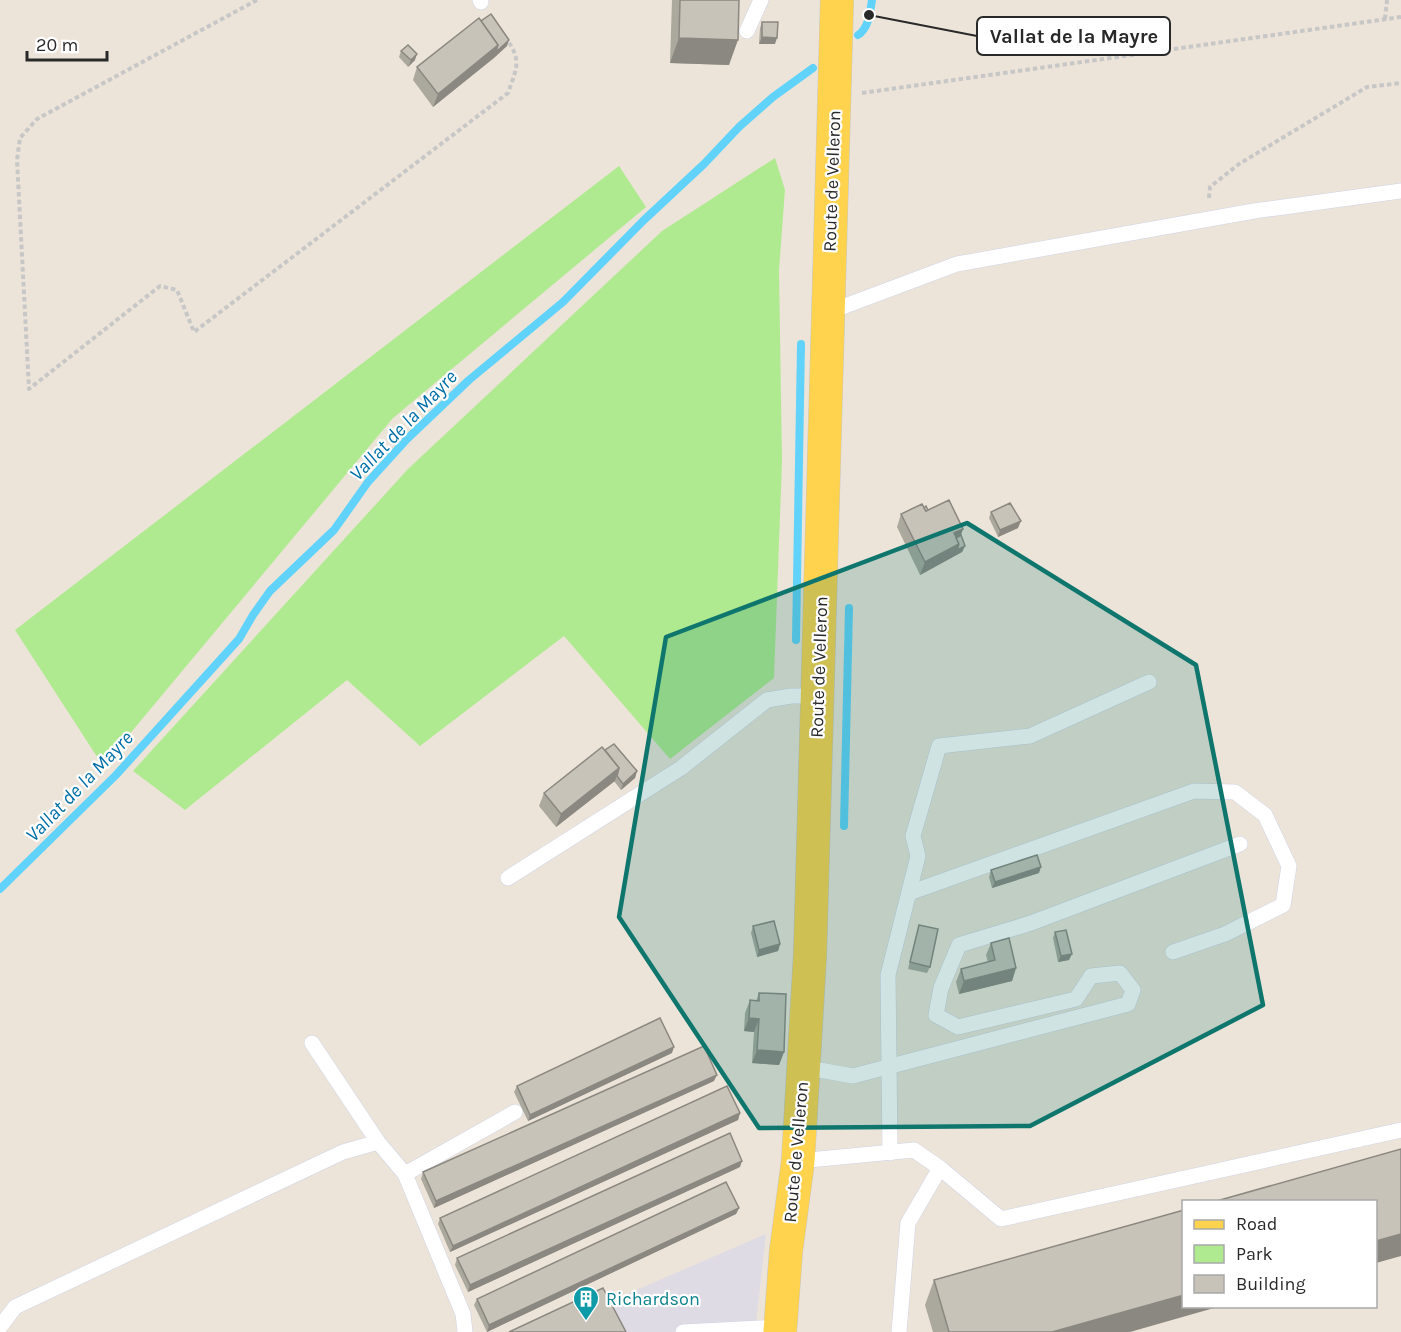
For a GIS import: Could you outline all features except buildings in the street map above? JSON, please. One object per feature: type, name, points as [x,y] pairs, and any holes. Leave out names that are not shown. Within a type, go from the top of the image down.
[{"type":"main road","name":"Route de Velleron","points":[[780,1329],[786,1251],[798,1161],[810,955],[837,0]]},
{"type":"lane","points":[[747,31],[761,0]]},
{"type":"lane","points":[[829,312],[957,264],[1206,220],[1401,191]]},
{"type":"lane","points":[[890,1153],[888,975],[918,856],[913,836],[939,746],[1030,736],[1149,682]]},
{"type":"lane","points":[[508,878],[681,768],[767,700],[791,696],[819,696]]},
{"type":"lane","points":[[909,893],[1194,791],[1235,792],[1265,815],[1290,866],[1283,905],[1225,934],[1173,952]]},
{"type":"lane","points":[[804,1067],[853,1077],[1128,1004],[1132,990],[1120,973],[1091,976],[1076,999],[958,1027],[936,1015],[941,987],[960,945],[1031,923],[1240,844]]},
{"type":"lane","points":[[312,1043],[378,1142],[405,1174],[463,1314],[465,1332]]},
{"type":"lane","points":[[405,1174],[515,1112]]},
{"type":"lane","points":[[798,1161],[914,1150],[940,1168],[1001,1219],[1401,1130]]},
{"type":"lane","points":[[0,1328],[15,1307],[25,1302],[343,1152],[378,1142]]},
{"type":"lane","points":[[900,1332],[908,1223],[940,1168]]},
{"type":"lane","points":[[683,1332],[780,1329]]},
{"type":"path","points":[[257,0],[37,119],[20,138],[17,160],[29,389],[160,286],[177,290],[194,332],[508,93],[516,69],[516,52],[481,1]]},
{"type":"path","points":[[1385,20],[1387,0]]},
{"type":"path","points":[[834,97],[1401,17]]},
{"type":"path","points":[[1206,220],[1210,187],[1239,164],[1367,87],[1401,83]]},
{"type":"highlighted area","points":[[967,523],[1196,665],[1263,1005],[1030,1126],[759,1128],[619,917],[666,637]]},
{"type":"shaded area","points":[[766,1234],[755,1332],[539,1332]]},
{"type":"green space","points":[[775,158],[785,190],[779,270],[782,462],[774,678],[670,759],[564,636],[420,746],[347,680],[185,810],[133,771],[408,469],[662,231]]},
{"type":"green space","points":[[619,166],[646,207],[393,418],[103,766],[15,630]]},
{"type":"waterway","name":"Vallat de la Mayre","points":[[858,35],[867,24],[872,0]]},
{"type":"waterway","name":"Vallat de la Mayre","points":[[0,889],[116,775],[239,639],[270,591],[334,530],[368,482],[407,439],[469,380],[563,302],[739,127],[773,97],[813,68]]},
{"type":"waterway","points":[[796,640],[801,344]]},
{"type":"waterway","points":[[844,826],[849,608]]},
{"type":"place","name":"Vallat de la Mayre","points":[[869,15]]},
{"type":"place","name":"Richardson","points":[[586,1322]]}]
